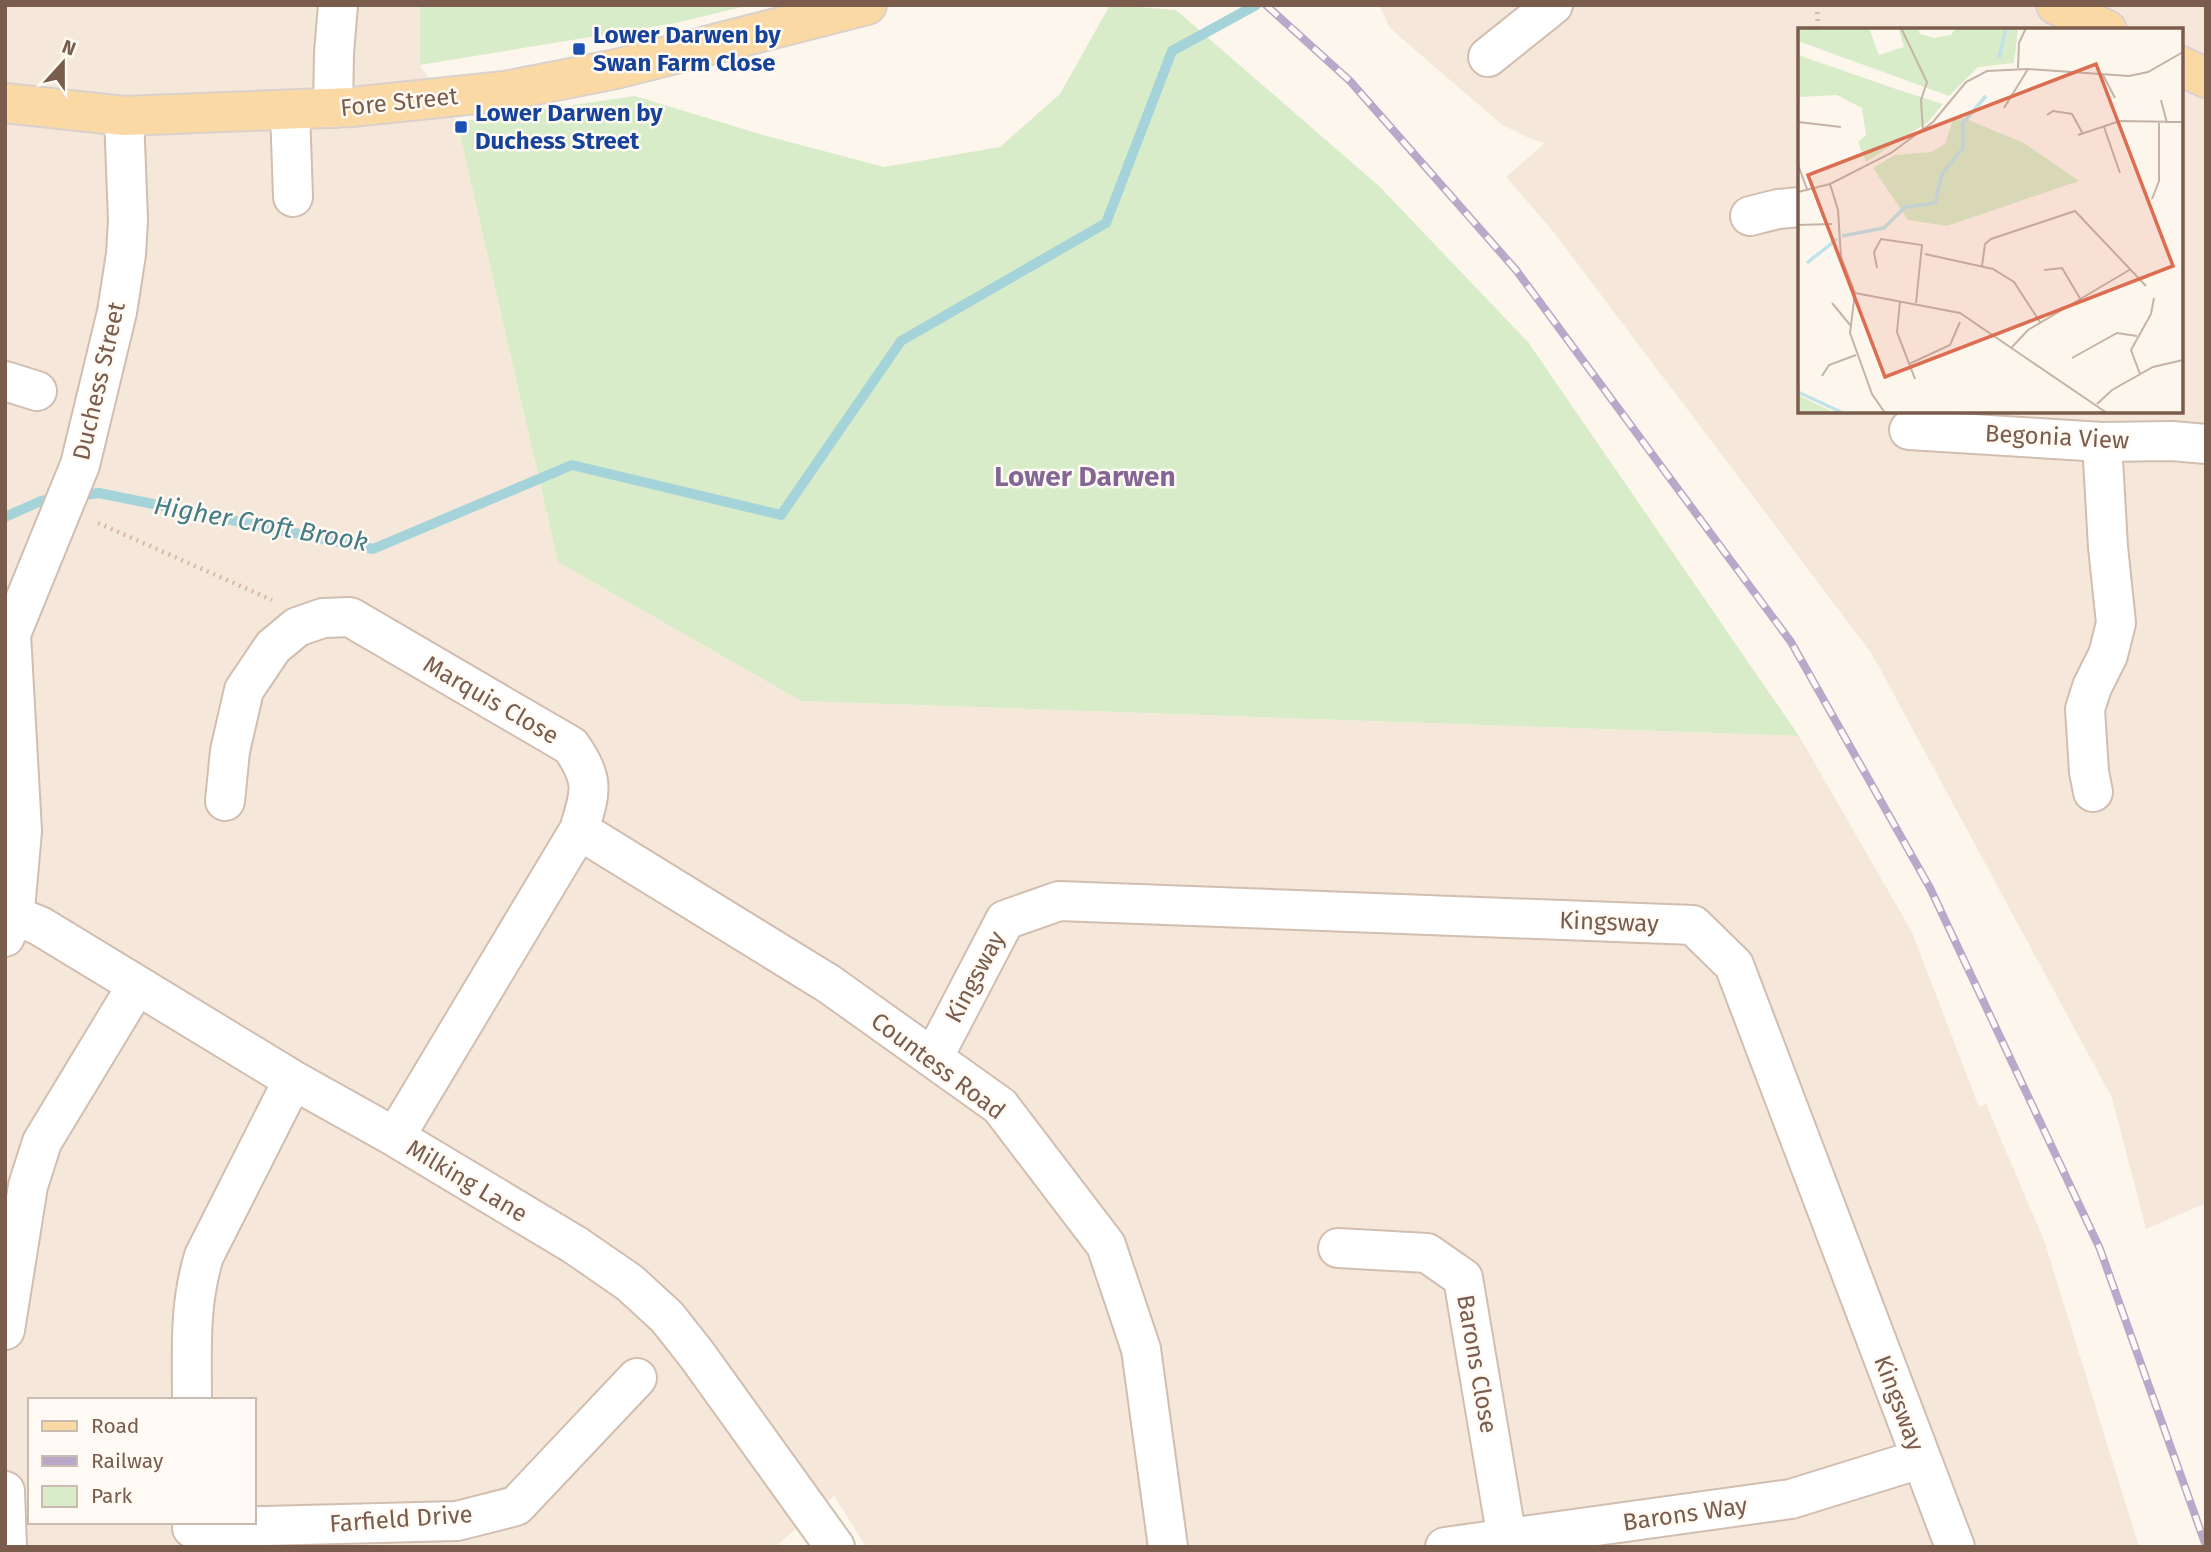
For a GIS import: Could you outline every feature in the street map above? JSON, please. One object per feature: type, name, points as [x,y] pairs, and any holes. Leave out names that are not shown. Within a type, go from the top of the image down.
[{"type":"main road","name":"Fore Street","points":[[5,103],[124,116],[333,108],[505,91],[616,69],[867,5]]},
{"type":"main road","points":[[2056,5],[2102,28]]},
{"type":"main road","points":[[2183,67],[2206,78]]},
{"type":"street","points":[[333,108],[338,5]]},
{"type":"street","points":[[1488,57],[1553,5]]},
{"type":"street","points":[[290,110],[293,197]]},
{"type":"street","name":"Duchess Street","points":[[10,918],[22,831],[11,634],[80,465],[117,312],[126,254],[129,187],[124,116]]},
{"type":"street","points":[[1750,216],[1798,207]]},
{"type":"street","name":"Begonia View","points":[[1932,424],[2102,442],[2172,441],[2206,444]]},
{"type":"street","points":[[2093,792],[2085,709],[2092,687],[2108,655],[2116,623],[2108,547],[2102,442]]},
{"type":"street","name":"Marquis Close","points":[[225,802],[230,751],[244,690],[273,647],[297,626],[323,618],[350,618],[571,746],[586,768],[590,794],[579,830],[395,1137]]},
{"type":"street","name":"Countess Road","points":[[579,830],[829,984],[1000,1106],[1106,1245],[1141,1349],[1168,1547]]},
{"type":"street","name":"Kingsway","points":[[933,1058],[1005,920],[1059,901],[1693,925],[1734,965],[1955,1547]]},
{"type":"street","name":"Milking Lane","points":[[10,918],[40,926],[293,1080],[395,1137],[575,1245],[629,1283],[667,1317],[697,1355],[825,1543]]},
{"type":"street","points":[[6,1322],[28,1186],[42,1142],[137,985]]},
{"type":"street","points":[[192,1398],[192,1307],[204,1255],[293,1080]]},
{"type":"street","name":"Barons Close","points":[[1338,1248],[1427,1253],[1462,1278],[1507,1539]]},
{"type":"street","name":"Farfield Drive","points":[[192,1532],[457,1521],[516,1506],[637,1378]]},
{"type":"street","name":"Barons Way","points":[[1445,1547],[1791,1499],[1920,1460]]},
{"type":"street","points":[[5,1491],[7,1547]]},
{"type":"path","points":[[1817,5],[1818,28]]},
{"type":"path","points":[[93,521],[282,605],[302,625]]},
{"type":"shaded area","points":[[5,5],[420,5],[420,65],[457,122],[558,562],[801,701],[1799,736],[1912,932],[1979,1107],[1986,1104],[2045,1243],[2139,1547],[866,1547],[834,1496],[775,1547],[5,1547]]},
{"type":"shaded area","points":[[1379,5],[2206,5],[2206,1203],[2146,1229],[2112,1098],[1872,654],[1552,230],[1506,177],[1545,143],[1501,124],[1390,28]]},
{"type":"green space","points":[[420,5],[750,5],[676,23],[420,65]]},
{"type":"green space","points":[[1110,5],[1176,10],[1379,186],[1528,342],[1799,736],[801,701],[558,562],[457,122],[635,96],[763,135],[884,167],[1000,147],[1060,94]]},
{"type":"waterway","name":"Higher Croft Brook","points":[[77,496],[99,493],[373,549],[572,465],[781,515],[901,341],[1106,223],[1172,51],[1256,5]]},
{"type":"waterway","name":"Higher Croft Brook","points":[[5,517],[41,501],[58,498]]},
{"type":"railway","points":[[1266,5],[1350,81],[1516,270],[1791,642],[1930,888],[2100,1249],[2206,1546]]},
{"type":"place","name":"Lower Darwen by Swan Farm Close","points":[[579,49]]},
{"type":"place","name":"Lower Darwen by Duchess Street","points":[[461,127]]},
{"type":"district","name":"Lower Darwen","points":[[1085,476]]}]
